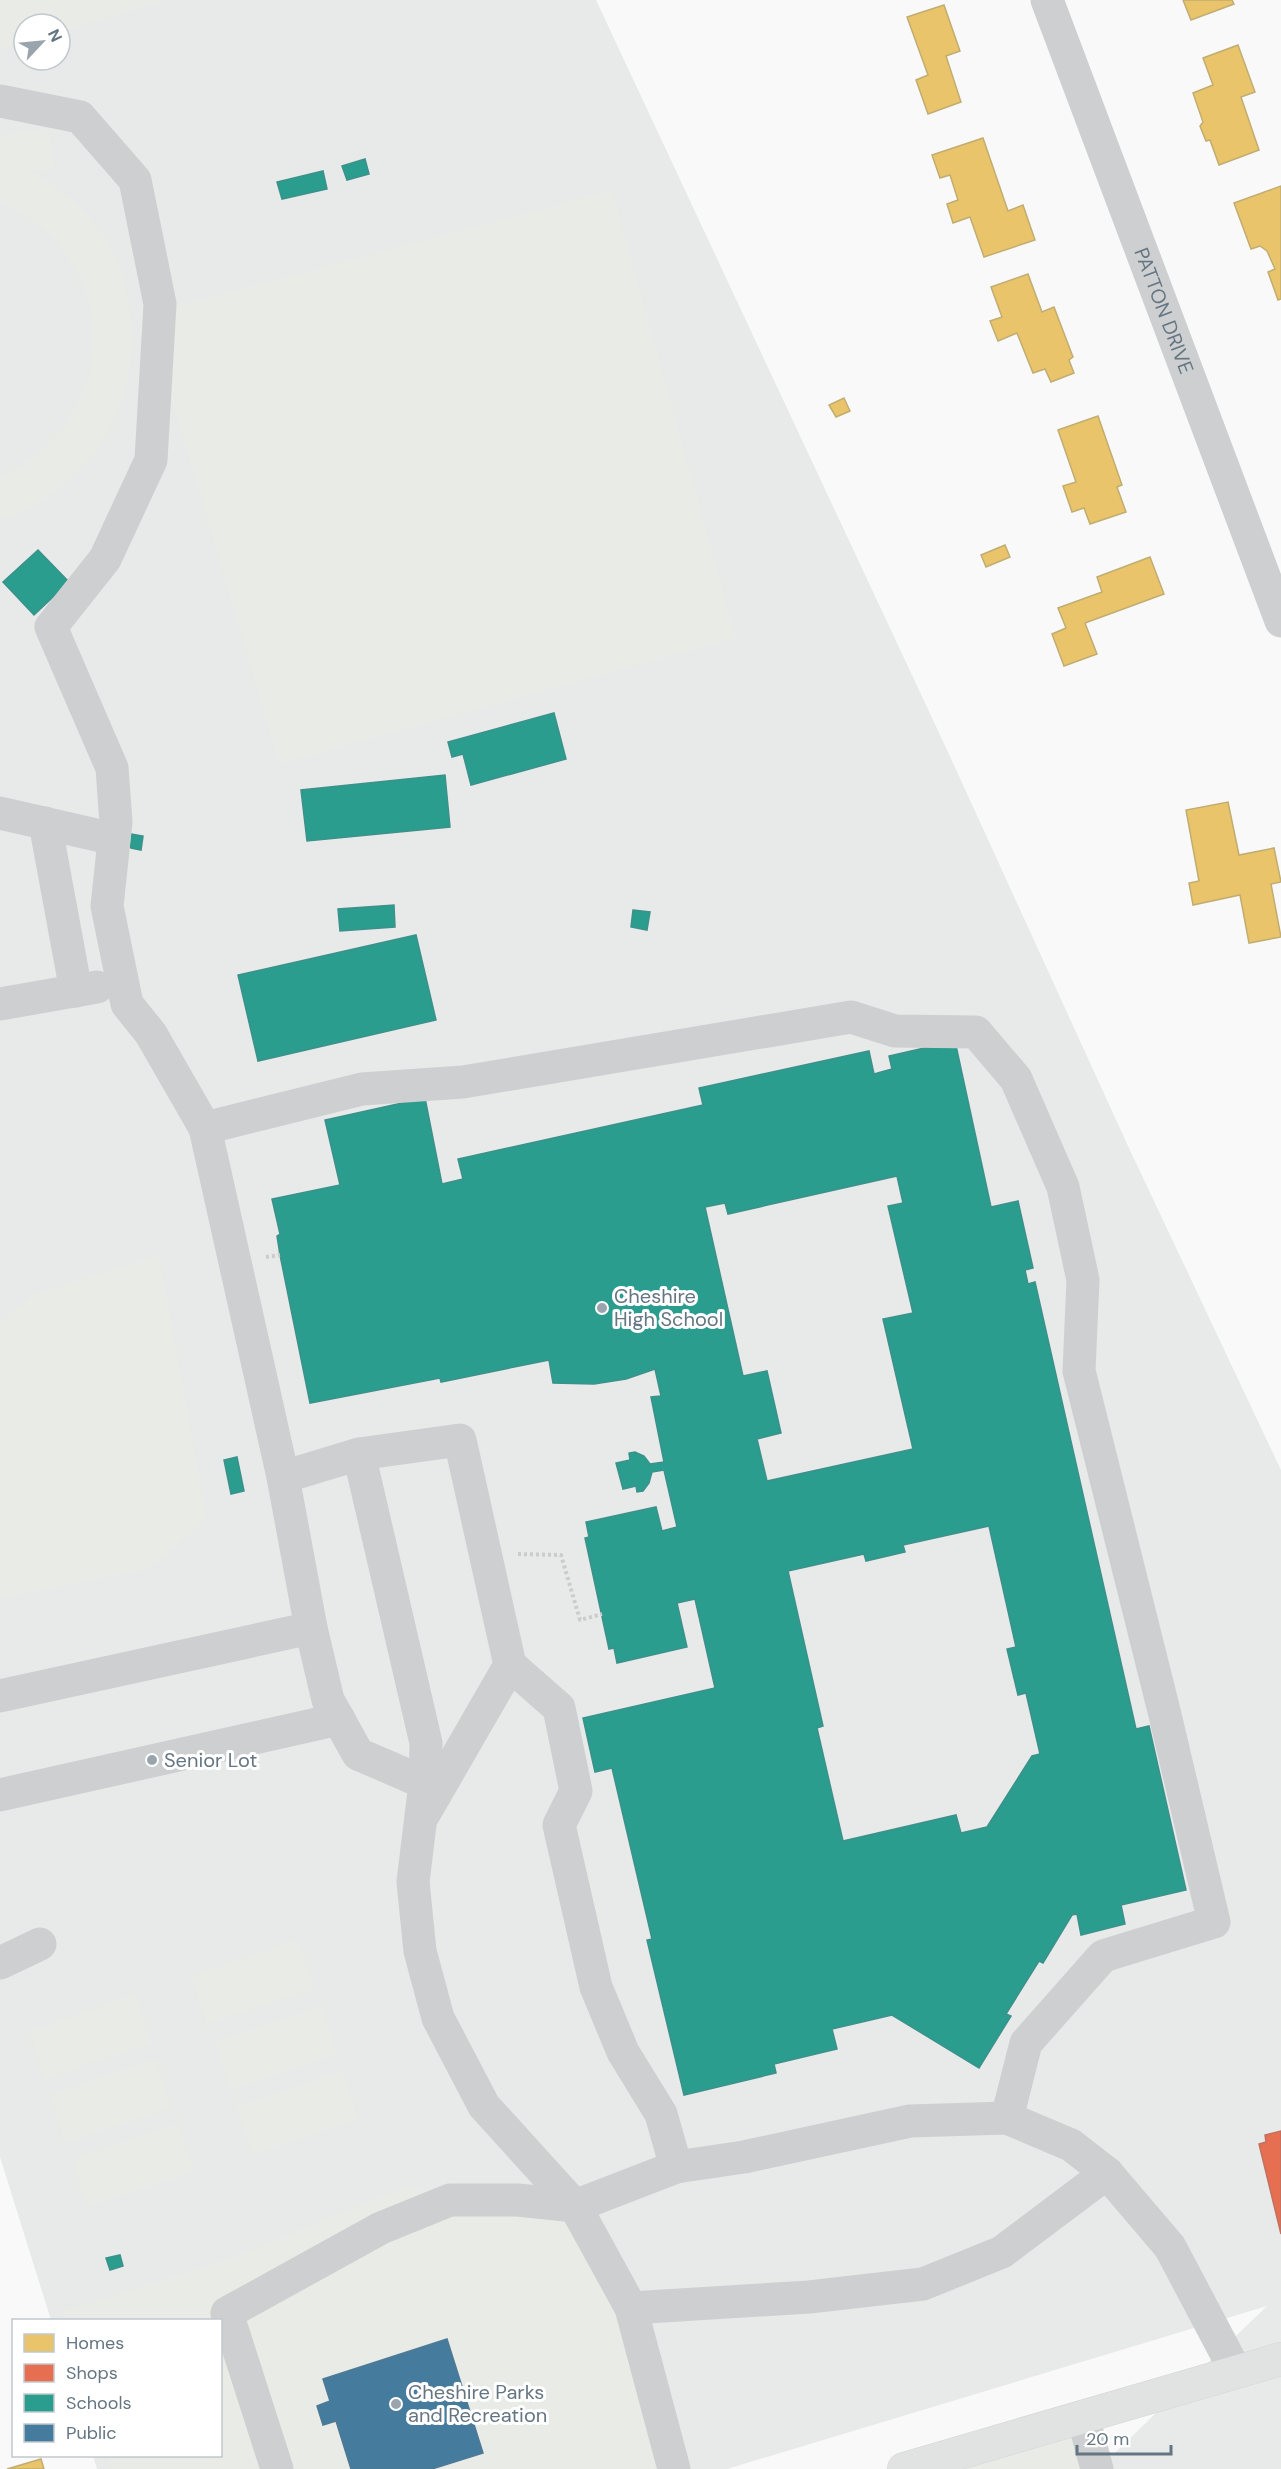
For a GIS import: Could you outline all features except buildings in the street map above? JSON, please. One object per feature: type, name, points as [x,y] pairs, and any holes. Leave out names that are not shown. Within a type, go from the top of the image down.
[{"type":"highway","points":[[904,2469],[1281,2359]]},
{"type":"street","name":"PATTON DRIVE","points":[[1047,0],[1281,621]]},
{"type":"street","points":[[0,101],[80,117],[135,180],[160,304],[151,460],[105,559],[51,627],[112,768],[116,822],[107,906],[127,1004],[152,1034],[205,1128],[283,1477],[311,1628],[328,1700],[358,1754],[425,1783]]},
{"type":"street","points":[[0,813],[114,839]]},
{"type":"street","points":[[45,823],[76,991]]},
{"type":"street","points":[[0,1004],[122,983]]},
{"type":"street","points":[[205,1128],[362,1089],[463,1082],[851,1017],[895,1031],[976,1032],[1016,1079],[1063,1187],[1083,1280],[1078,1371],[1154,1669],[1214,1922],[1103,1956],[1026,2043],[1006,2118]]},
{"type":"street","points":[[283,1477],[359,1454],[460,1440],[510,1665],[559,1708],[576,1791],[559,1825],[596,1986],[623,2052],[661,2114],[676,2167]]},
{"type":"street","points":[[359,1454],[426,1743],[425,1783],[413,1882],[420,1951],[438,2018],[484,2106],[575,2206],[631,2308],[674,2469]]},
{"type":"street","points":[[0,1696],[311,1628]]},
{"type":"street","points":[[420,1820],[510,1665]]},
{"type":"street","points":[[0,1796],[339,1719]]},
{"type":"street","points":[[0,1963],[40,1944]]},
{"type":"street","points":[[276,2469],[227,2313],[381,2228],[450,2200],[518,2200],[575,2206],[676,2167],[744,2157],[910,2121],[1006,2118],[1071,2145],[1107,2173],[1170,2247],[1236,2372]]},
{"type":"street","points":[[631,2308],[809,2297],[923,2284],[1002,2252],[1107,2173]]},
{"type":"street","points":[[1083,2417],[1097,2469]]},
{"type":"path","points":[[263,1257],[280,1255]]},
{"type":"path","points":[[515,1554],[561,1555],[580,1620],[602,1614]]},
{"type":"shaded area","name":"Cheshire High School","points":[[0,0],[596,0],[948,752],[1128,1146],[1281,1470],[1281,2469],[1098,2469],[1267,2306],[727,2469],[97,2469],[93,2457],[222,2457],[222,2319],[51,2319],[0,2157]]},
{"type":"shaded area","points":[[0,0],[167,0],[72,28],[72,12],[12,12],[12,46],[0,50]]},
{"type":"shaded area","points":[[48,128],[55,168],[34,172],[79,207],[98,229],[113,253],[125,286],[131,321],[131,355],[125,389],[114,421],[96,451],[73,477],[45,499],[0,520],[0,477],[32,458],[57,434],[77,405],[89,373],[93,339],[89,305],[77,272],[55,241],[43,229],[30,218],[0,202],[0,136]]},
{"type":"shaded area","points":[[612,190],[736,638],[279,764],[147,314]]},
{"type":"shaded area","points":[[159,1255],[207,1519],[150,1568],[0,1598],[0,1322],[32,1295]]},
{"type":"shaded area","points":[[298,1940],[314,1989],[207,2024],[192,1976]]},
{"type":"shaded area","points":[[135,1994],[151,2043],[44,2079],[29,2031]]},
{"type":"shaded area","points":[[321,2006],[337,2054],[230,2090],[215,2042]]},
{"type":"shaded area","points":[[156,2059],[172,2108],[65,2143],[50,2095]]},
{"type":"shaded area","points":[[342,2071],[359,2119],[252,2155],[236,2107]]},
{"type":"shaded area","points":[[178,2123],[194,2172],[87,2207],[72,2160]]},
{"type":"shaded area","points":[[404,2187],[575,2206],[674,2469],[111,2469],[106,2457],[222,2457],[222,2319],[63,2319],[61,2312],[232,2258]]},
{"type":"shaded area","points":[[1083,2417],[1091,2469],[904,2469]]},
{"type":"place","name":"Cheshire High School","points":[[602,1308]]},
{"type":"place","name":"Senior Lot","points":[[152,1760]]},
{"type":"place","name":"Cheshire Parks and Recreation","points":[[396,2404]]}]
